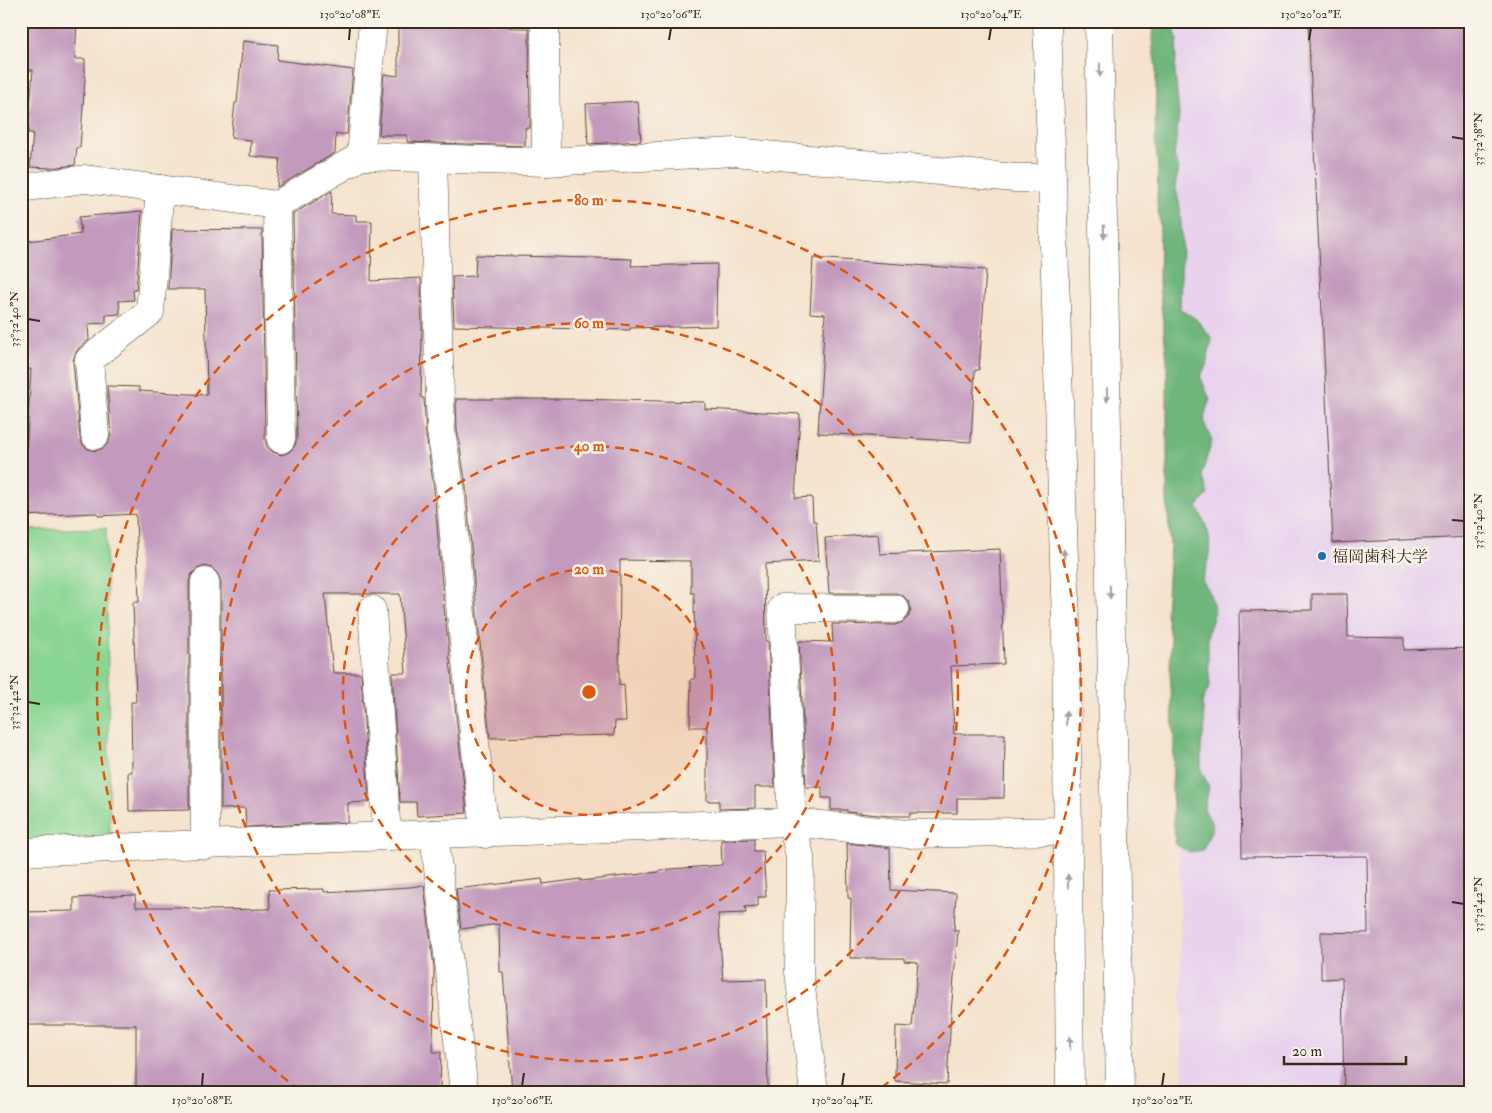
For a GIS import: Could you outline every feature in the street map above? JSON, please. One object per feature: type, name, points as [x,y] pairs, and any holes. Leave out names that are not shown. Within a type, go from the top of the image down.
[{"type":"street","points":[[361,156],[373,21]]},
{"type":"street","points":[[545,21],[546,162]]},
{"type":"street","points":[[1047,21],[1066,623],[1070,1092]]},
{"type":"street","points":[[1099,21],[1120,1092]]},
{"type":"street","points":[[21,188],[85,179],[277,205],[361,156],[546,162],[735,152],[1015,178],[1052,178]]},
{"type":"street","points":[[433,159],[441,432],[450,486],[459,596],[485,834]]},
{"type":"street","points":[[95,435],[89,360],[150,312],[160,189]]},
{"type":"street","points":[[277,205],[281,439]]},
{"type":"street","points":[[205,582],[205,845]]},
{"type":"street","points":[[812,1092],[813,1083],[800,972],[800,856],[792,822],[782,608],[895,609]]},
{"type":"street","points":[[372,610],[387,836]]},
{"type":"street","points":[[21,852],[434,834],[485,834],[792,822],[906,834],[1067,831]]},
{"type":"street","points":[[434,834],[464,1092]]},
{"type":"shaded area","name":"福岡歯科大学","points":[[1164,21],[1471,21],[1471,1092],[1183,1092]]},
{"type":"green space","points":[[1153,21],[1173,21],[1177,40],[1175,72],[1179,115],[1174,157],[1179,168],[1175,185],[1180,207],[1182,243],[1180,309],[1196,319],[1212,338],[1206,366],[1200,376],[1210,400],[1205,420],[1212,440],[1202,474],[1208,494],[1197,507],[1209,535],[1210,543],[1202,580],[1209,591],[1215,612],[1208,632],[1210,685],[1202,702],[1205,726],[1201,745],[1201,770],[1209,787],[1204,809],[1213,826],[1203,850],[1189,852],[1175,844],[1172,789],[1174,745],[1170,671],[1171,644],[1166,613],[1170,546],[1167,499],[1167,361],[1159,284],[1160,225],[1157,202],[1158,167],[1155,140],[1156,69],[1152,41]]},
{"type":"green space","points":[[106,528],[110,836],[21,841],[21,530]]},
{"type":"building","points":[[25,21],[77,21],[75,59],[85,59],[85,79],[80,148],[77,147],[75,165],[50,168],[30,167],[33,133],[28,133],[33,70],[22,70]]},
{"type":"building","points":[[398,21],[490,21],[490,23],[510,23],[510,28],[529,28],[530,128],[525,128],[525,146],[407,142],[407,135],[379,135],[384,74],[398,76]]},
{"type":"building","points":[[1308,21],[1471,21],[1471,537],[1333,543]]},
{"type":"building","points":[[243,41],[278,45],[277,60],[353,70],[347,134],[336,134],[335,153],[277,187],[280,159],[250,156],[251,140],[231,138],[235,103],[237,103]]},
{"type":"building","points":[[638,101],[641,141],[588,144],[586,104]]},
{"type":"building","points":[[332,191],[331,214],[356,215],[356,221],[372,221],[371,281],[421,278],[421,398],[424,398],[426,435],[434,489],[443,598],[467,813],[417,816],[416,802],[400,802],[392,673],[406,673],[400,594],[325,594],[333,673],[361,673],[369,802],[348,803],[348,822],[246,827],[245,808],[221,809],[221,582],[218,574],[212,568],[205,566],[197,569],[191,575],[189,582],[189,810],[129,811],[128,772],[132,772],[131,702],[136,702],[133,602],[139,602],[136,514],[98,516],[98,513],[21,516],[21,472],[25,472],[31,369],[21,370],[21,242],[81,234],[79,217],[142,211],[136,290],[133,290],[134,300],[119,301],[120,314],[106,315],[106,323],[88,324],[89,340],[79,348],[73,361],[80,437],[82,444],[88,449],[96,451],[104,448],[109,442],[111,434],[107,386],[139,387],[139,391],[207,395],[205,289],[168,289],[172,229],[262,230],[265,439],[267,447],[273,452],[282,455],[294,447],[297,439],[293,214]]},
{"type":"building","points":[[476,255],[632,259],[631,266],[717,264],[716,326],[630,328],[630,330],[454,326],[452,277],[475,276]]},
{"type":"building","points":[[813,258],[986,270],[979,370],[975,370],[971,442],[818,433],[825,314],[810,313]]},
{"type":"building","points":[[456,399],[705,402],[705,409],[800,414],[795,498],[812,497],[813,521],[816,521],[819,561],[765,564],[766,641],[768,641],[775,787],[755,787],[755,808],[719,809],[719,801],[707,801],[707,727],[690,727],[691,679],[695,679],[694,593],[691,593],[691,561],[620,560],[619,685],[624,684],[626,721],[615,721],[614,735],[490,738],[466,486],[457,430]]},
{"type":"building","points":[[878,534],[880,554],[1000,549],[1004,664],[951,666],[954,734],[1005,734],[1004,798],[957,798],[957,813],[910,813],[910,816],[890,816],[847,812],[847,810],[831,810],[831,798],[822,798],[822,787],[806,787],[799,641],[833,642],[832,624],[895,625],[903,622],[909,616],[911,609],[909,602],[902,595],[895,593],[829,593],[825,538]]},
{"type":"building","points":[[1312,594],[1347,594],[1348,637],[1404,638],[1404,650],[1471,648],[1471,1092],[1344,1092],[1342,978],[1321,979],[1321,932],[1368,933],[1367,856],[1242,857],[1239,611],[1312,610]]},
{"type":"building","points":[[754,839],[754,851],[763,851],[766,897],[758,897],[758,906],[745,907],[746,913],[718,914],[723,980],[766,979],[768,1092],[512,1092],[503,972],[500,972],[499,924],[461,929],[456,889],[542,879],[543,884],[581,879],[581,881],[659,872],[659,870],[722,865],[721,840]]},
{"type":"building","points":[[847,843],[890,848],[891,890],[956,893],[954,930],[958,930],[947,1084],[895,1081],[896,1026],[912,1027],[918,962],[904,961],[904,958],[850,958],[851,898],[848,898]]},
{"type":"building","points":[[424,885],[434,967],[433,1052],[441,1052],[440,1092],[136,1092],[136,1025],[21,1025],[21,912],[74,911],[74,898],[135,895],[136,907],[179,907],[205,910],[270,909],[269,890],[324,889],[324,892]]},
{"type":"place","name":"福岡歯科大学","points":[[1322,556]]}]
